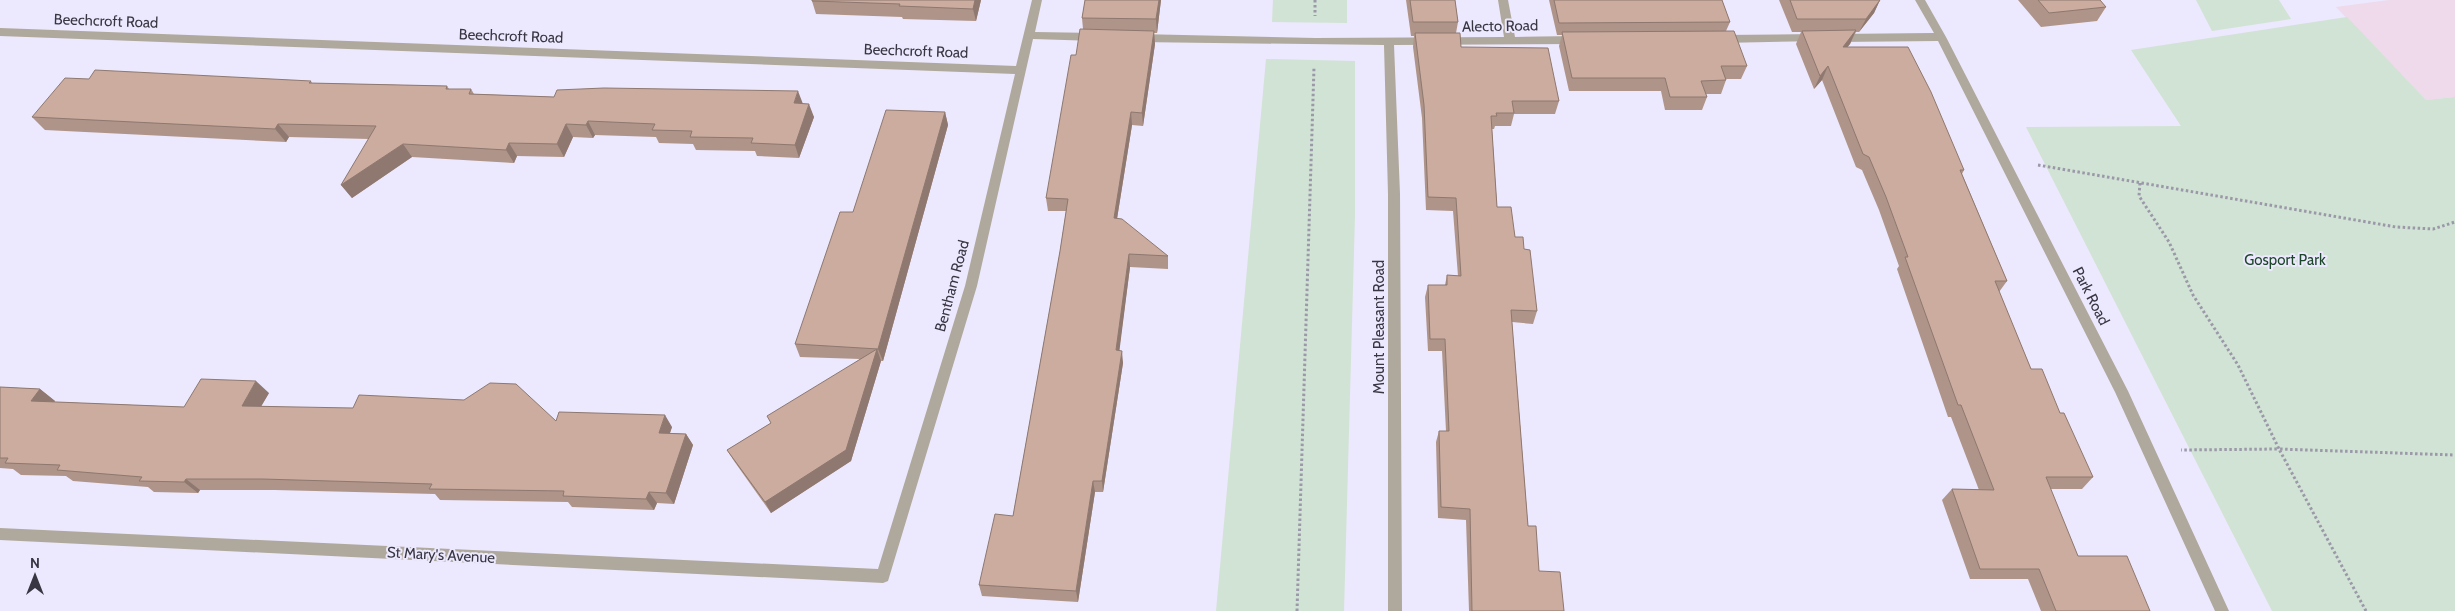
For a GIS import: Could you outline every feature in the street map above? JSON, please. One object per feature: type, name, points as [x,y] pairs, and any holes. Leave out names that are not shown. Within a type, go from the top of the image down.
[{"type":"street","name":"Bentham Road","points":[[883,576],[971,286],[1037,0]]},
{"type":"street","points":[[1503,0],[1510,40]]},
{"type":"street","name":"Park Road","points":[[1920,0],[1941,37],[2121,392],[2222,611]]},
{"type":"street","name":"Beechcroft Road","points":[[0,32],[1021,70]]},
{"type":"street","points":[[1028,35],[1107,37]]},
{"type":"street","points":[[1714,39],[1941,37]]},
{"type":"street","name":"Alecto Road","points":[[1127,38],[1315,42],[1587,40]]},
{"type":"street","name":"Mount Pleasant Road","points":[[1389,42],[1394,194],[1394,611]]},
{"type":"street","name":"St Mary's Avenue","points":[[0,534],[883,576]]},
{"type":"path","points":[[1297,611],[1315,0]]},
{"type":"path","points":[[2003,158],[2396,227],[2433,229],[2455,222]]},
{"type":"path","points":[[2140,183],[2139,196],[2168,242],[2193,295],[2238,366],[2366,611]]},
{"type":"path","points":[[2148,450],[2280,449],[2455,455]]},
{"type":"shaded area","points":[[2389,0],[2455,0],[2455,97],[2426,100],[2336,7]]},
{"type":"green space","points":[[1273,0],[1347,0],[1347,23],[1272,22]]},
{"type":"green space","points":[[2196,0],[2279,0],[2291,19],[2212,31]]},
{"type":"green space","name":"Gosport Park","points":[[2347,17],[2426,100],[2455,97],[2455,611],[2272,611],[2026,127],[2181,126],[2131,50]]},
{"type":"green space","points":[[1266,59],[1355,61],[1355,215],[1344,611],[1216,611]]},
{"type":"building","points":[[812,0],[975,0],[973,9]]},
{"type":"building","points":[[1085,0],[1159,0],[1156,19],[1082,18]]},
{"type":"building","points":[[1410,0],[1455,0],[1458,22],[1413,22]]},
{"type":"building","points":[[1554,0],[1722,0],[1730,22],[1559,23]]},
{"type":"building","points":[[1790,0],[1880,0],[1866,19],[1797,19]]},
{"type":"building","points":[[2038,0],[2100,0],[2106,7],[2049,13]]},
{"type":"building","points":[[1080,29],[1154,31],[1142,113],[1131,112],[1114,218],[1122,219],[1168,256],[1129,254],[1116,350],[1122,351],[1102,481],[1093,481],[1076,591],[979,585],[995,514],[1013,516],[1068,199],[1046,198],[1071,55],[1076,55]]},
{"type":"building","points":[[1856,30],[1843,47],[1908,47],[1931,92],[1964,170],[1960,170],[2007,281],[1995,281],[2031,369],[2042,369],[2060,413],[2064,413],[2093,477],[2046,477],[2078,556],[2127,556],[2150,611],[2056,611],[2039,569],[1980,569],[1952,489],[1994,490],[1961,405],[1958,405],[1905,257],[1908,257],[1886,197],[1869,157],[1863,154],[1828,66],[1820,76],[1802,31]]},
{"type":"building","points":[[1734,31],[1747,66],[1721,66],[1726,80],[1701,81],[1707,97],[1670,97],[1665,78],[1572,78],[1562,32]]},
{"type":"building","points":[[1415,33],[1460,33],[1461,47],[1548,48],[1559,101],[1512,101],[1514,113],[1496,113],[1497,116],[1491,116],[1497,207],[1511,207],[1515,237],[1523,237],[1524,249],[1530,250],[1537,311],[1511,310],[1528,526],[1536,526],[1539,571],[1560,572],[1564,611],[1472,611],[1470,509],[1441,507],[1439,431],[1449,431],[1445,339],[1430,339],[1428,285],[1447,285],[1447,275],[1461,276],[1456,198],[1428,197],[1424,105]]},
{"type":"building","points":[[95,70],[311,81],[309,83],[447,86],[446,89],[471,89],[469,94],[554,97],[557,90],[604,88],[798,91],[794,103],[809,104],[795,145],[751,143],[753,138],[690,137],[692,131],[652,130],[655,124],[588,121],[586,125],[566,124],[557,144],[509,143],[506,150],[403,144],[341,185],[376,126],[278,124],[275,129],[32,117],[65,78],[89,79]]},
{"type":"building","points":[[886,110],[945,112],[878,349],[795,344],[840,212],[853,212]]},
{"type":"building","points":[[877,349],[846,450],[765,502],[727,450],[771,423],[767,416]]},
{"type":"building","points":[[201,379],[256,381],[242,406],[353,408],[359,395],[464,400],[490,383],[516,384],[556,421],[559,412],[665,415],[659,433],[686,434],[666,493],[649,492],[646,499],[563,496],[564,491],[429,489],[432,484],[262,479],[186,479],[184,482],[139,481],[142,477],[57,470],[60,465],[5,463],[8,458],[0,458],[0,387],[40,389],[31,401],[184,407]]}]
